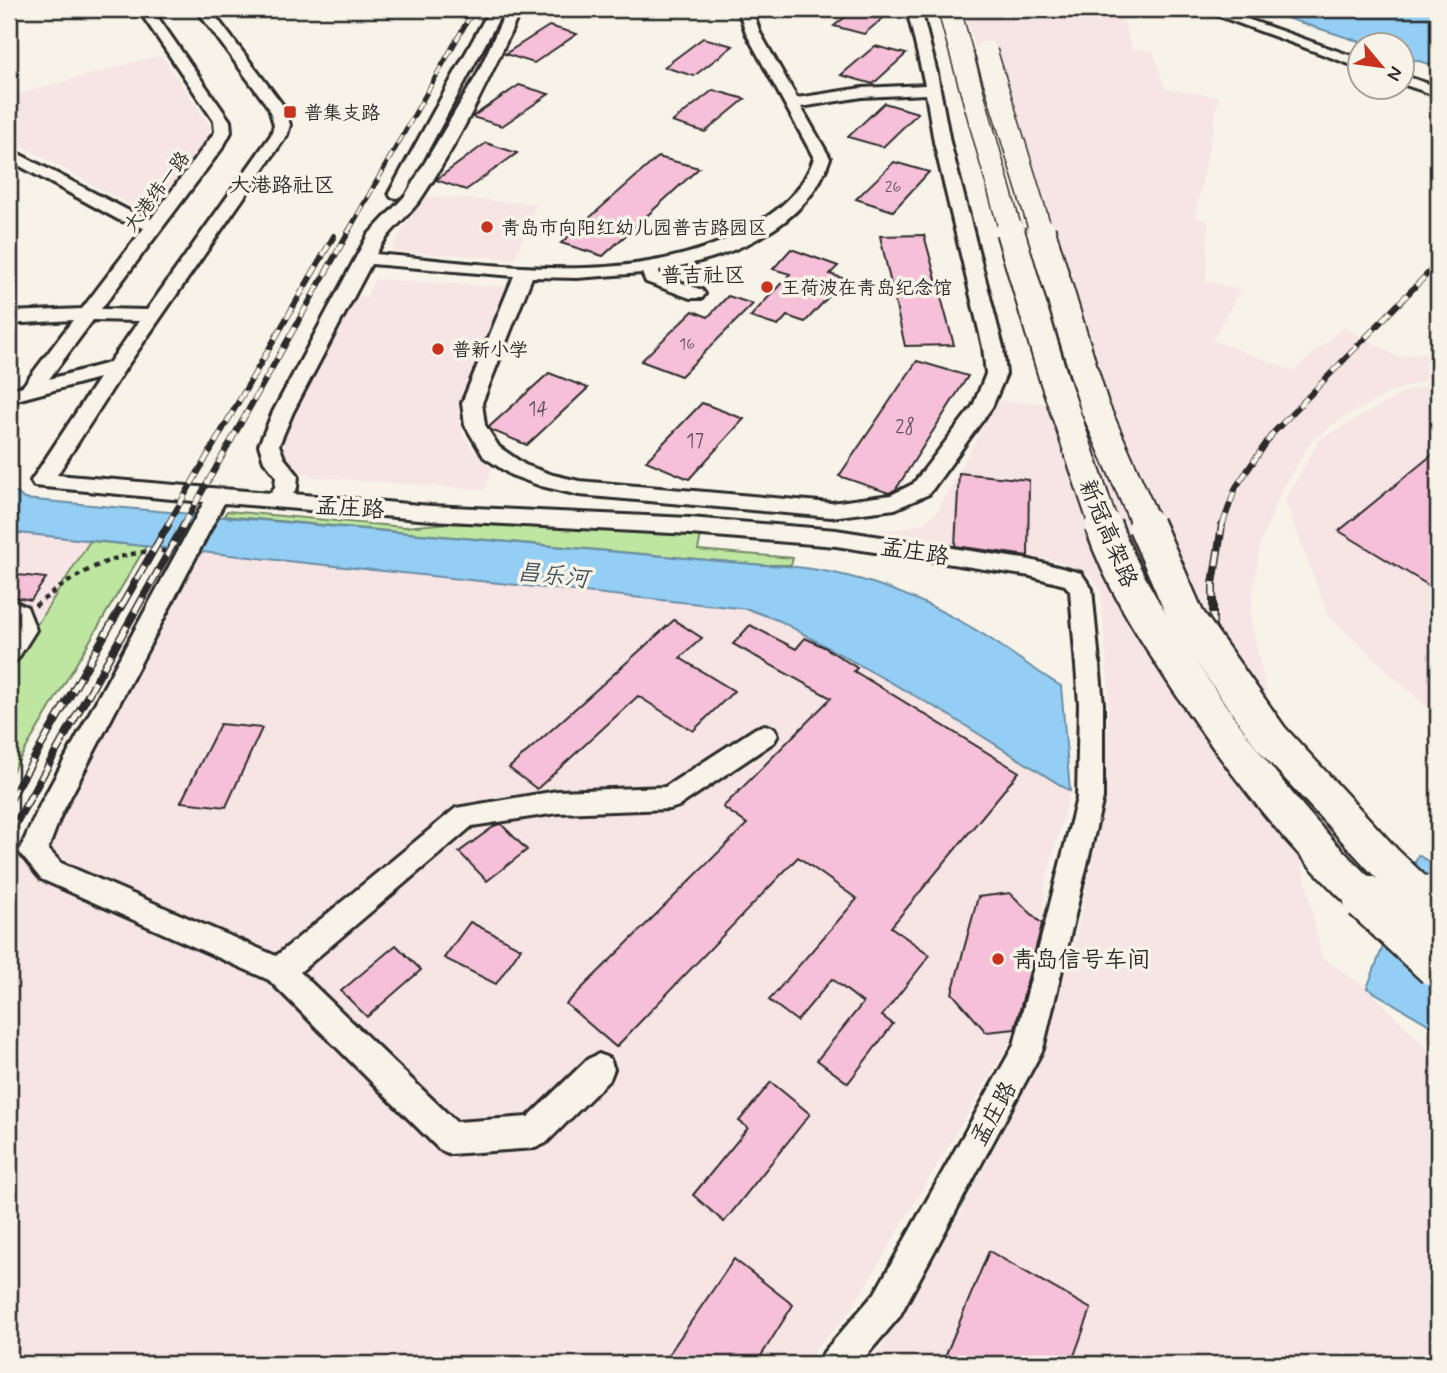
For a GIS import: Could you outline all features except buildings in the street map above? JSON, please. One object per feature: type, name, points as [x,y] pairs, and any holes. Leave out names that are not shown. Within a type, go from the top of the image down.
[{"type":"highway","name":"新冠高架路","points":[[949,9],[993,173],[1087,481],[1118,562],[1147,619],[1215,722],[1289,818],[1341,875],[1438,965]]},
{"type":"highway","name":"新冠高架路","points":[[973,9],[1095,408],[1187,619],[1271,738],[1386,863],[1438,912]]},
{"type":"street","name":"大港纬一路","points":[[30,390],[156,226],[223,132],[222,121],[145,9]]},
{"type":"street","points":[[9,396],[116,367],[279,135],[282,125],[277,108],[203,9]]},
{"type":"street","points":[[276,502],[286,488],[287,475],[274,461],[268,445],[497,9]]},
{"type":"street","points":[[377,235],[412,199],[484,75],[514,9]]},
{"type":"street","points":[[361,265],[596,273],[650,268],[700,259],[757,234],[792,208],[815,181],[822,158],[753,33],[745,9]]},
{"type":"street","points":[[526,270],[472,403],[475,425],[488,448],[510,466],[540,480],[579,488],[831,510],[895,502],[921,489],[982,407],[996,374],[993,347],[942,142],[933,89],[914,9]]},
{"type":"street","points":[[1207,9],[1346,59]]},
{"type":"street","points":[[1416,84],[1438,92]]},
{"type":"street","points":[[792,104],[823,96],[876,90],[933,89]]},
{"type":"street","points":[[9,154],[125,216],[156,226]]},
{"type":"street","points":[[361,265],[408,275]]},
{"type":"street","points":[[650,268],[652,278],[696,294]]},
{"type":"street","points":[[9,318],[86,314],[154,316]]},
{"type":"street","name":"孟庄路","points":[[116,367],[42,481],[212,506],[276,502],[836,538],[1030,568],[1073,579],[1081,589],[1091,704],[1090,798],[1028,1049],[887,1305],[836,1364]]},
{"type":"street","points":[[212,506],[49,813],[33,852],[51,871],[279,971],[450,1138],[535,1132],[599,1069]]},
{"type":"street","points":[[9,654],[24,631],[15,613]]},
{"type":"street","points":[[279,971],[465,816],[557,802],[670,798],[765,736]]},
{"type":"path","points":[[15,613],[84,572],[117,557],[148,549],[188,552]]},
{"type":"shaded area","points":[[963,9],[1120,9],[1132,49],[1153,51],[1165,89],[1219,97],[1195,217],[1208,221],[1206,281],[1240,290],[1212,340],[1293,371],[1344,327],[1398,357],[1438,351],[1438,377],[1393,391],[1341,419],[1312,440],[1281,491],[1260,544],[1250,616],[1322,958],[1367,988],[1438,1060],[1438,1364],[871,1364],[966,1203],[1041,1057],[1080,921],[1103,805],[1109,692],[1101,593],[1093,578],[1074,567],[1049,559],[946,549],[945,540],[877,530],[901,529],[924,523],[937,512],[997,401],[1081,405],[1028,204]]},
{"type":"shaded area","points":[[161,55],[211,127],[206,144],[159,202],[142,207],[125,202],[9,139],[9,97]]},
{"type":"shaded area","points":[[423,196],[536,204],[515,259],[391,251]]},
{"type":"shaded area","points":[[375,279],[512,288],[459,408],[462,434],[476,454],[492,468],[485,490],[315,477],[290,468],[283,461],[275,443],[351,296],[366,297]]},
{"type":"shaded area","points":[[1438,382],[1438,718],[1328,615],[1285,500],[1320,439],[1407,391]]},
{"type":"shaded area","points":[[9,532],[90,541],[44,612],[15,634],[9,643]]},
{"type":"shaded area","points":[[197,552],[748,609],[779,621],[942,711],[1070,791],[1045,884],[1043,925],[1018,1029],[850,1312],[803,1364],[9,1364],[9,880],[19,860],[46,844]]},
{"type":"green space","points":[[227,511],[404,527],[450,523],[701,535],[698,550],[793,558],[791,565],[763,565],[224,516]]},
{"type":"green space","points":[[90,541],[146,546],[9,777],[9,668]]},
{"type":"water","points":[[1278,9],[1438,9],[1438,67],[1416,60],[1416,32],[1346,32],[1346,37],[1271,13]]},
{"type":"water","name":"昌乐河","points":[[9,492],[16,492],[24,499],[793,567],[852,577],[909,596],[963,623],[1061,686],[1070,791],[942,711],[780,621],[748,609],[9,532]]},
{"type":"water","points":[[1418,855],[1438,867],[1438,1030],[1367,988]]},
{"type":"railway","points":[[348,232],[474,9]]},
{"type":"railway","points":[[183,526],[349,231]]},
{"type":"railway","points":[[167,526],[334,236]]},
{"type":"railway","points":[[1222,526],[1236,487],[1273,433],[1438,263]]},
{"type":"railway","points":[[9,802],[168,525]]},
{"type":"railway","points":[[9,835],[184,525]]},
{"type":"railway","points":[[1213,662],[1213,584],[1222,525]]},
{"type":"place","name":"普集支路","points":[[290,112]]},
{"type":"place","name":"青岛市向阳红幼儿园普吉路园区","points":[[487,227]]},
{"type":"place","name":"王荷波在青岛纪念馆","points":[[767,287]]},
{"type":"place","name":"普新小学","points":[[438,349]]},
{"type":"place","name":"青岛信号车间","points":[[998,959]]},
{"type":"district","name":"大港路社区","points":[[282,185]]},
{"type":"district","name":"普吉社区","points":[[703,275]]}]
